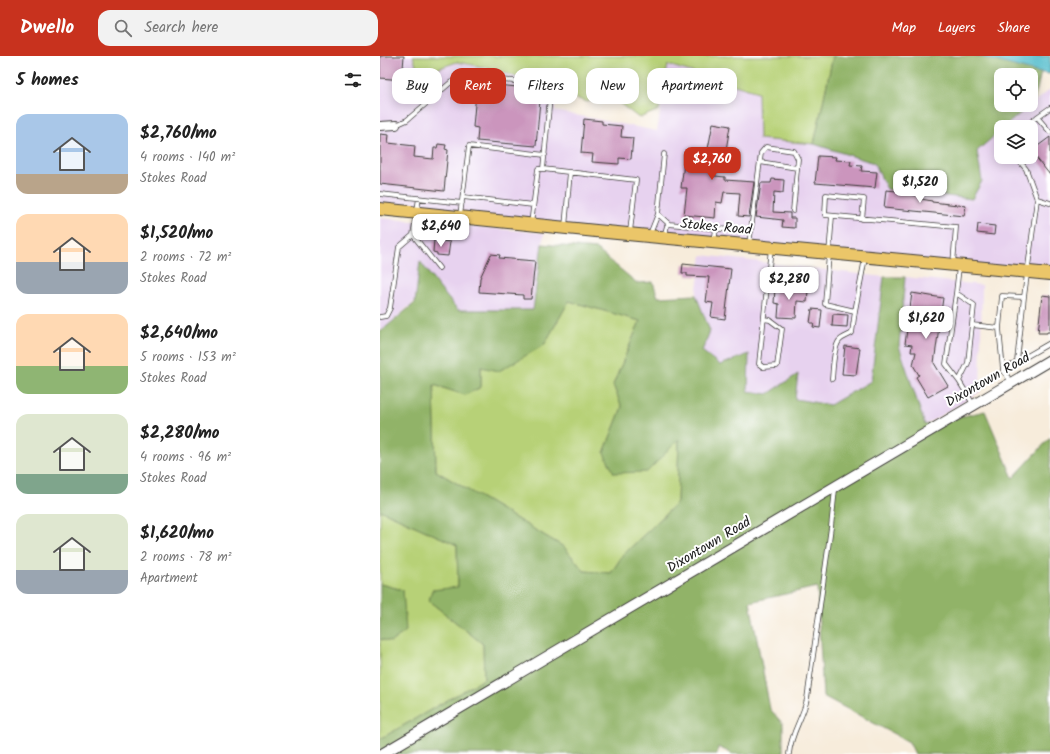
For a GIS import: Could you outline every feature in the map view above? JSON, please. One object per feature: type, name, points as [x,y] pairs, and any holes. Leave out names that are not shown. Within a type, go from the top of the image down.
[{"type":"main road","name":"Stokes Road","points":[[380,209],[664,238],[1050,274]]},
{"type":"street","points":[[380,126],[396,126]]},
{"type":"street","name":"Dixontown Road","points":[[382,754],[1050,360]]},
{"type":"lane","points":[[396,126],[407,120],[450,83],[457,79],[468,77],[524,82],[544,88],[549,92],[550,97],[543,169]]},
{"type":"lane","points":[[1033,120],[1050,108]]},
{"type":"lane","points":[[1037,117],[1050,132]]},
{"type":"lane","points":[[460,217],[469,146],[545,155]]},
{"type":"lane","points":[[749,245],[761,153],[766,147],[794,151],[798,159],[793,211]]},
{"type":"lane","points":[[649,236],[658,214],[664,154]]},
{"type":"lane","points":[[760,162],[797,168]]},
{"type":"lane","points":[[1017,361],[1037,199],[1026,169],[1022,164]]},
{"type":"lane","points":[[531,224],[538,169],[543,169],[636,180],[630,234]]},
{"type":"lane","points":[[565,227],[570,172]]},
{"type":"lane","points":[[380,194],[462,203]]},
{"type":"lane","points":[[862,219],[864,199],[826,195],[825,215],[862,219],[956,228],[956,292],[946,364],[959,381],[973,405]]},
{"type":"lane","points":[[462,197],[533,205]]},
{"type":"lane","points":[[380,317],[386,316],[390,308],[399,247],[413,235],[418,198]]},
{"type":"lane","points":[[1037,199],[1050,203]]},
{"type":"lane","points":[[658,214],[669,224],[751,232]]},
{"type":"lane","points":[[832,216],[825,304],[855,311]]},
{"type":"lane","points":[[664,238],[667,226],[669,224]]},
{"type":"lane","points":[[714,242],[716,229]]},
{"type":"lane","points":[[413,235],[439,268]]},
{"type":"lane","points":[[764,319],[770,320],[782,329],[777,366],[763,367],[758,364],[772,248]]},
{"type":"lane","points":[[832,379],[835,351],[838,343],[840,339],[852,333],[865,257]]},
{"type":"lane","points":[[956,292],[974,305],[968,363],[959,381]]},
{"type":"lane","points":[[1011,382],[1002,370],[999,328],[1002,296],[1024,297]]},
{"type":"lane","points":[[972,325],[999,328]]},
{"type":"lane","points":[[1002,370],[1050,344]]},
{"type":"lane","points":[[789,754],[791,741],[805,707],[808,693],[836,486]]},
{"type":"shaded area","points":[[380,56],[413,56],[417,68],[392,68],[392,104],[442,104],[442,68],[439,68],[457,62],[489,68],[450,68],[450,104],[506,104],[506,73],[514,76],[514,104],[555,104],[555,111],[657,131],[662,104],[737,104],[737,86],[758,92],[759,139],[814,144],[874,163],[982,181],[976,151],[994,136],[994,164],[1038,164],[1038,120],[1012,120],[1022,112],[1038,112],[1038,99],[1050,89],[1050,274],[380,209]]},
{"type":"shaded area","points":[[668,65],[678,68],[668,68]]},
{"type":"shaded area","points":[[380,218],[544,233],[533,310],[458,310],[420,262],[415,301],[380,332]]},
{"type":"shaded area","points":[[702,255],[884,277],[871,381],[830,405],[795,399],[798,375],[768,394],[748,391],[702,351],[696,295]]},
{"type":"shaded area","points":[[905,277],[982,285],[980,392],[925,425],[899,346]]},
{"type":"green space","points":[[413,56],[833,56],[814,144],[759,139],[758,92],[737,86],[737,68],[678,68],[668,65],[667,68],[647,68],[647,104],[660,104],[659,110],[639,118],[621,104],[639,104],[639,68],[586,68],[586,102],[578,99],[578,68],[514,68],[514,76],[506,73],[506,68],[489,68],[457,62],[439,68],[417,68]]},
{"type":"green space","points":[[833,56],[1050,56],[1050,70],[1041,72],[1038,85],[1038,68],[994,68],[994,112],[1022,112],[1012,120],[994,120],[994,136],[977,151],[982,181],[972,199],[887,189],[874,163],[814,144]]},
{"type":"green space","points":[[542,244],[596,249],[637,283],[653,282],[658,297],[696,295],[710,331],[702,351],[720,365],[749,354],[748,391],[768,394],[798,374],[795,399],[830,405],[871,381],[884,277],[905,277],[899,346],[925,425],[985,411],[1013,478],[1050,438],[1050,754],[915,754],[909,742],[823,696],[817,587],[750,602],[770,709],[783,724],[783,754],[733,754],[718,747],[717,754],[380,754],[380,739],[484,679],[483,644],[429,601],[432,590],[458,587],[457,545],[380,510],[380,332],[415,303],[420,261],[437,285],[458,310],[533,310]],"holes":[[[569,301],[640,321],[613,385],[622,407],[604,453],[614,473],[647,472],[679,439],[677,503],[623,555],[611,573],[584,571],[564,547],[436,471],[434,385],[465,395],[481,387],[481,367],[499,371],[544,345]]]},
{"type":"green space","points":[[569,301],[640,321],[613,385],[622,407],[604,453],[679,438],[677,503],[623,555],[611,573],[584,571],[564,547],[436,471],[434,385],[465,395],[481,387],[481,367],[544,345]]},
{"type":"green space","points":[[380,510],[457,545],[458,588],[432,590],[429,601],[483,644],[484,679],[380,739],[380,639],[391,642],[403,590],[380,584]]},
{"type":"green space","points":[[380,584],[403,590],[406,631],[391,642],[380,639]]},
{"type":"water","points":[[977,56],[1050,56],[1050,74],[1038,72],[1038,68],[1021,68]]},
{"type":"building","points":[[380,56],[404,56],[403,68],[392,68],[392,79],[380,78]]},
{"type":"building","points":[[506,86],[514,87],[514,104],[540,104],[536,146],[477,141],[478,128],[473,127],[475,104],[506,104]]},
{"type":"building","points":[[584,119],[602,121],[602,124],[622,126],[621,137],[633,138],[631,159],[619,158],[619,164],[592,162],[593,154],[581,153]]},
{"type":"building","points":[[713,123],[730,126],[726,150],[718,148],[715,176],[725,177],[725,180],[754,182],[749,217],[738,216],[740,193],[724,192],[722,203],[716,202],[715,218],[684,215],[687,188],[681,188],[684,163],[695,164],[696,153],[707,154]]},
{"type":"building","points":[[380,134],[389,135],[388,143],[415,146],[414,157],[433,159],[434,148],[437,148],[438,144],[446,145],[445,149],[448,150],[444,191],[380,184]]},
{"type":"building","points":[[1050,137],[1050,175],[1038,160],[1038,146]]},
{"type":"building","points":[[818,156],[836,157],[835,160],[851,161],[850,165],[862,166],[861,171],[877,172],[875,188],[815,183]]},
{"type":"building","points":[[772,179],[784,180],[783,193],[774,192],[773,212],[790,213],[790,218],[795,218],[795,228],[782,227],[783,220],[756,217],[761,183],[771,183]]},
{"type":"building","points":[[886,190],[908,192],[908,194],[922,196],[921,199],[932,202],[966,206],[964,216],[884,208]]},
{"type":"building","points":[[978,224],[995,226],[994,235],[977,233]]},
{"type":"building","points":[[434,240],[450,242],[448,256],[437,255],[437,253],[433,252]]},
{"type":"building","points":[[491,254],[500,255],[499,258],[535,261],[531,299],[523,299],[523,295],[479,292],[480,278]]},
{"type":"building","points":[[683,264],[731,269],[725,319],[711,317],[713,303],[706,302],[709,277],[687,276],[687,273],[682,273]]},
{"type":"building","points":[[775,288],[808,290],[807,302],[797,301],[796,318],[778,317],[779,304],[774,303]]},
{"type":"building","points":[[912,293],[943,298],[934,363],[948,386],[928,397],[916,377],[919,375],[913,365],[916,352],[911,352],[912,345],[905,344]]},
{"type":"building","points":[[1042,295],[1050,296],[1050,332],[1047,333],[1038,333]]},
{"type":"building","points":[[812,309],[822,310],[820,328],[813,327],[814,323],[810,323]]},
{"type":"building","points":[[833,314],[848,315],[847,327],[832,326]]},
{"type":"building","points":[[845,346],[860,348],[856,375],[842,374]]}]
